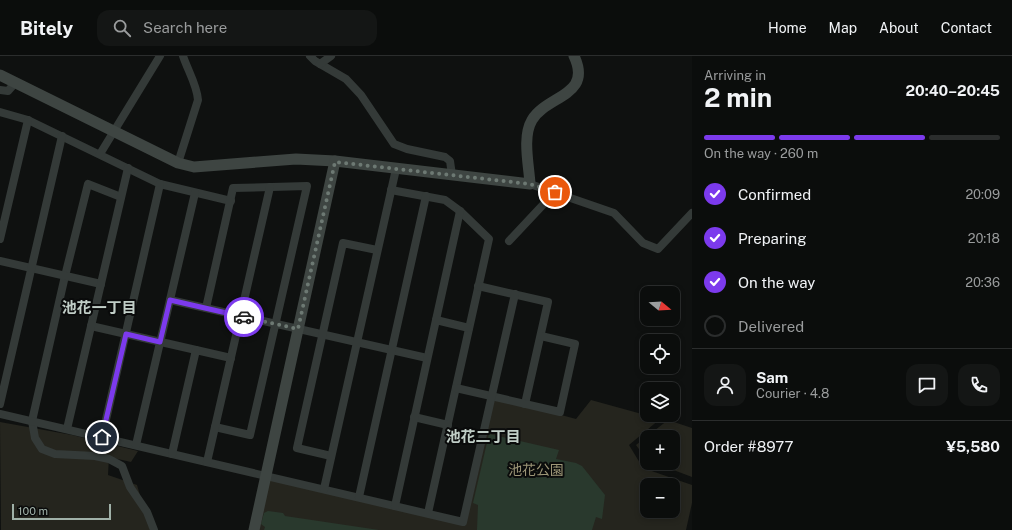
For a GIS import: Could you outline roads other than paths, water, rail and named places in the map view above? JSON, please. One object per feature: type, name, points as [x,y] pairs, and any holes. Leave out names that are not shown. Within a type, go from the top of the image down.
[{"type":"street","points":[[100,154],[112,132],[160,56]]},
{"type":"street","points":[[178,163],[198,100],[198,90],[183,56]]},
{"type":"street","points":[[310,56],[320,64],[346,79],[361,95],[394,144],[406,149],[445,157],[450,161],[452,175]]},
{"type":"street","points":[[320,64],[331,56]]},
{"type":"street","points":[[530,184],[528,132],[532,121],[539,111],[568,93],[576,84],[578,64],[574,56]]},
{"type":"street","points":[[0,75],[112,132],[178,163],[194,167],[296,159],[530,184],[614,213],[643,242],[658,249],[692,214]]},
{"type":"street","points":[[0,90],[8,91],[15,83]]},
{"type":"street","points":[[0,112],[28,120],[160,184],[231,201]]},
{"type":"street","points":[[0,239],[28,120]]},
{"type":"street","points":[[0,404],[30,268],[62,136]]},
{"type":"street","points":[[254,530],[335,162]]},
{"type":"street","points":[[67,429],[128,168]]},
{"type":"street","points":[[324,489],[396,169]]},
{"type":"street","points":[[121,197],[88,184],[64,276],[32,421],[34,438],[42,449],[55,454],[96,456],[109,459],[122,466],[130,487],[147,512],[154,530]]},
{"type":"street","points":[[102,437],[160,184]]},
{"type":"street","points":[[206,308],[234,188],[307,186],[250,435],[215,427]]},
{"type":"street","points":[[207,462],[270,187]]},
{"type":"street","points":[[391,190],[445,200],[460,210],[489,239],[428,513]]},
{"type":"street","points":[[509,241],[555,192]]},
{"type":"street","points":[[136,445],[195,193]]},
{"type":"street","points":[[359,497],[426,196]]},
{"type":"street","points":[[395,506],[460,210]]},
{"type":"street","points":[[331,456],[297,448],[322,334],[343,243],[377,250]]},
{"type":"street","points":[[0,260],[101,284]]},
{"type":"street","points":[[478,286],[548,302],[525,404]]},
{"type":"street","points":[[0,414],[207,462],[265,480],[324,489],[463,522],[515,294]]},
{"type":"street","points":[[170,300],[427,358]]},
{"type":"street","points":[[436,320],[469,328]]},
{"type":"street","points":[[91,326],[231,358]]},
{"type":"street","points":[[456,388],[560,412],[575,344],[541,336]]},
{"type":"street","points":[[172,454],[196,350]]},
{"type":"street","points":[[414,417],[448,425]]},
{"type":"district","name":"池花一丁目","points":[[99,307]]},
{"type":"district","name":"池花二丁目","points":[[483,436]]},
{"type":"park label","name":"池花公園","points":[[536,470]]}]
